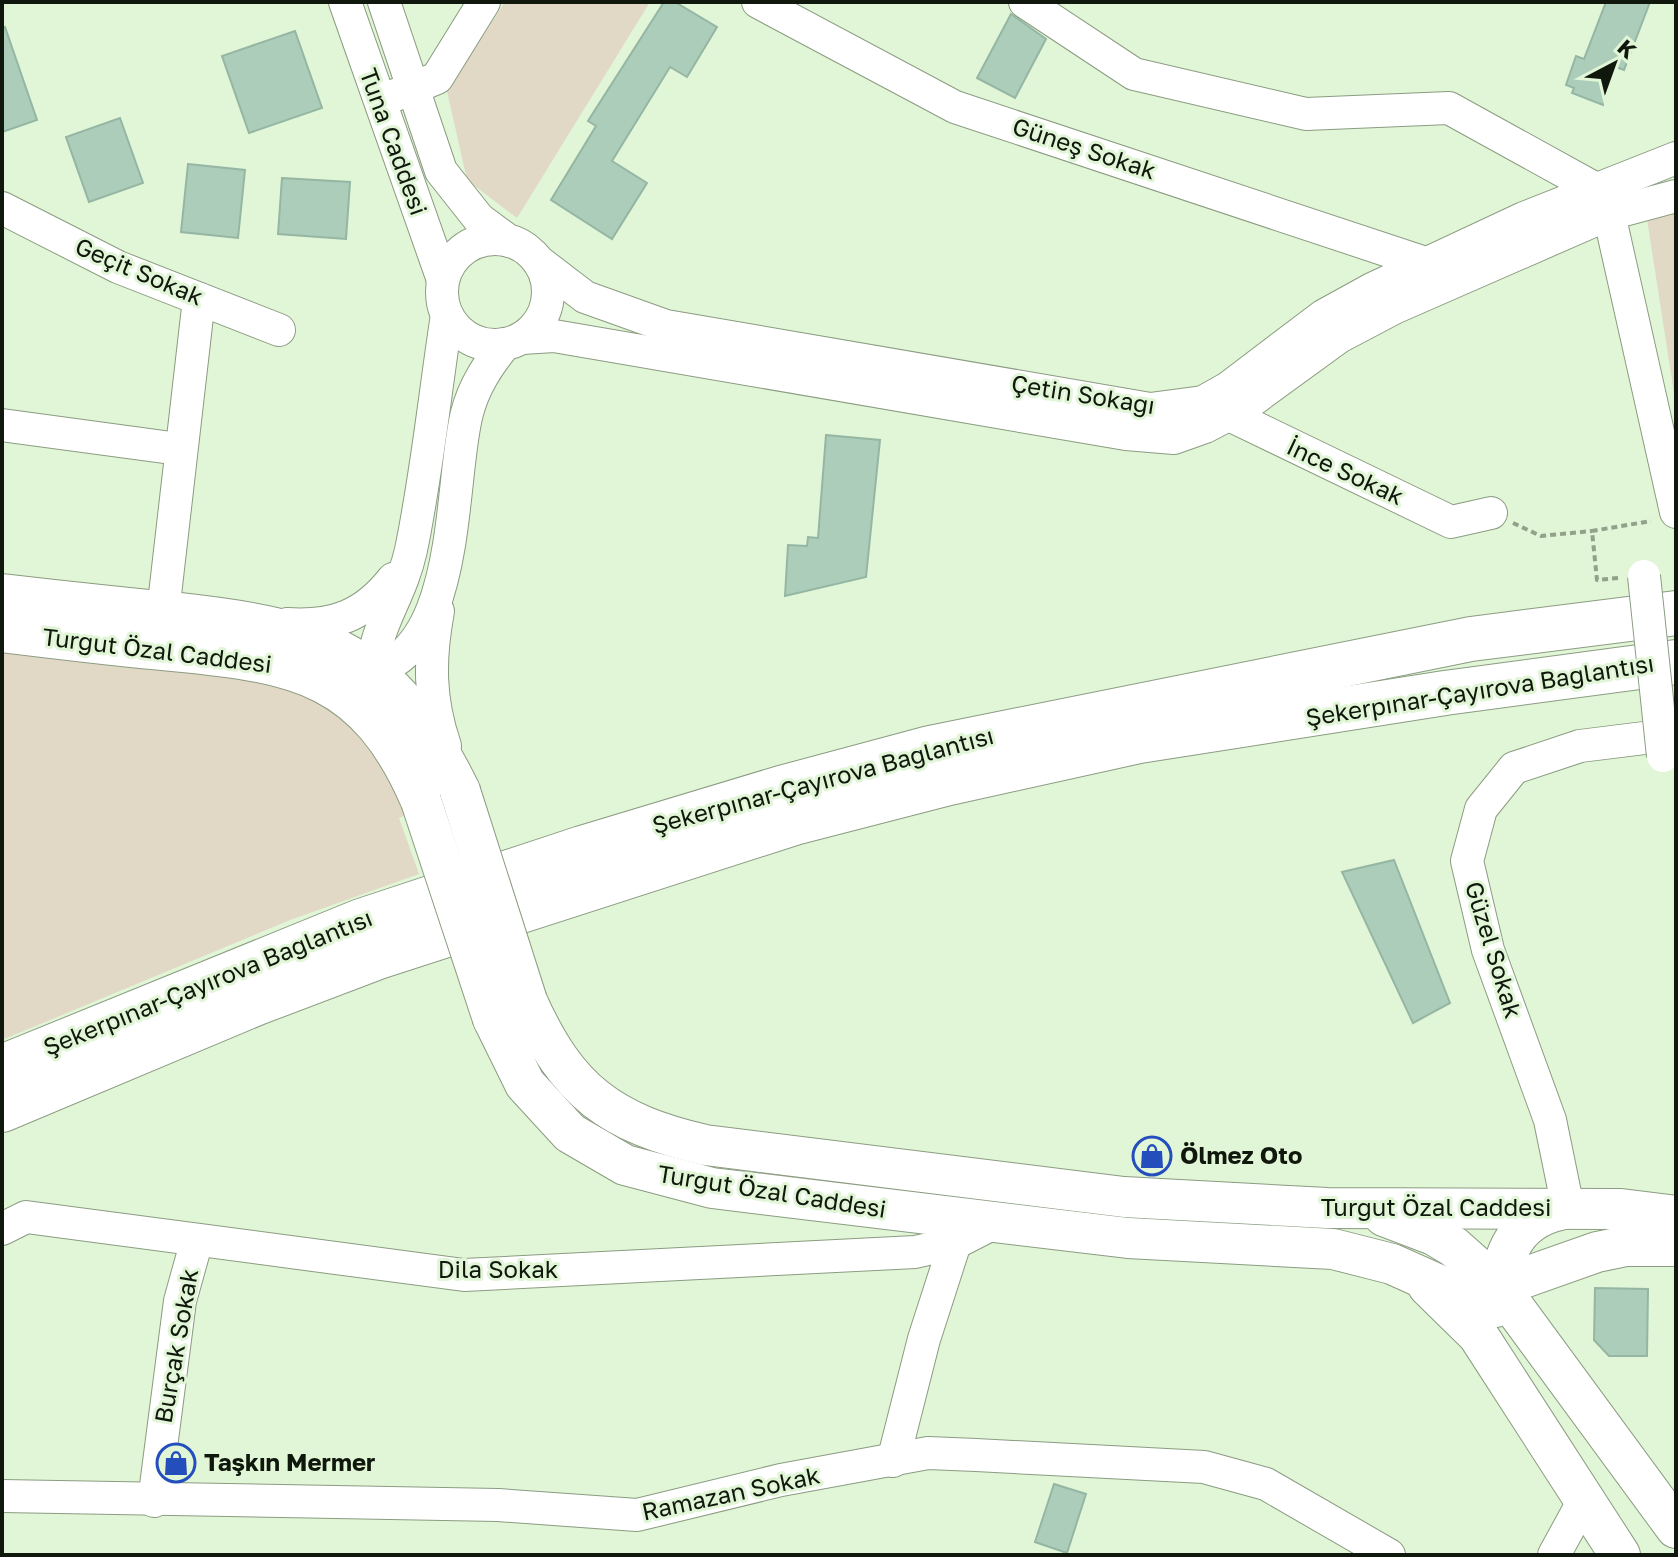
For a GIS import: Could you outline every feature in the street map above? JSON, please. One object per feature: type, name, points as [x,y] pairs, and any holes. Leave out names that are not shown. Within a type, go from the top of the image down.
[{"type":"highway","name":"Şekerpınar-Çayırova Bağlantısı","points":[[2,1067],[121,1016],[361,921],[582,848],[781,788],[930,748],[1471,639],[1676,613]]},
{"type":"highway","name":"Şekerpınar-Çayırova Bağlantısı","points":[[2,1110],[242,1009],[381,956],[794,823],[949,783],[1139,741],[1445,693],[1676,662]]},
{"type":"main road","name":"Turgut Özal Caddesi","points":[[2,594],[244,620],[311,636],[371,671],[390,686],[423,725],[460,791],[525,1084],[570,1133],[625,1165],[712,1188],[994,1223],[1128,1238],[1333,1249],[1366,1255],[1459,1294],[1499,1287],[1572,1259],[1626,1246],[1676,1246]]},
{"type":"main road","name":"Turgut Özal Caddesi","points":[[2,632],[206,654],[300,670],[349,699],[391,740],[421,801],[510,1010],[582,1088],[631,1123],[664,1136],[705,1145],[1124,1197],[1327,1208],[1621,1209],[1676,1216]]},
{"type":"main road","points":[[1327,1208],[1392,1218],[1434,1235],[1474,1262],[1499,1287],[1671,1511]]},
{"type":"main road","points":[[1499,1369],[1492,1337],[1503,1261],[1518,1233],[1544,1214],[1568,1208]]},
{"type":"main road","points":[[1544,1347],[1534,1318],[1537,1290],[1547,1276],[1572,1259]]},
{"type":"main road","points":[[1411,1274],[1466,1321],[1620,1555]]},
{"type":"street","name":"Tuna Caddesi","points":[[345,2],[377,102],[443,280]]},
{"type":"street","name":"Tuna Caddesi","points":[[384,2],[441,171],[479,219],[509,241]]},
{"type":"street","points":[[377,102],[437,78],[484,2]]},
{"type":"street","name":"Güneş Sokak","points":[[758,2],[955,107],[1425,263]]},
{"type":"street","points":[[1025,2],[1134,74],[1306,114],[1449,108],[1601,201],[1676,196]]},
{"type":"street","points":[[447,315],[471,339],[488,344],[554,336],[1156,439],[1190,434],[1216,408],[1353,330],[1601,201],[1676,158]]},
{"type":"street","points":[[1601,201],[1663,516]]},
{"type":"street","name":"Çetin Sokağı","points":[[538,261],[585,297],[666,326],[1150,409],[1216,408],[1228,388],[1323,316],[1425,263],[1601,201]]},
{"type":"street","name":"Geçit Sokak","points":[[2,208],[118,267],[279,330]]},
{"type":"street","points":[[391,740],[375,706],[371,671],[376,637],[407,565],[447,315],[442,298],[443,280],[455,258],[475,242],[509,241],[525,248],[538,261],[546,276],[548,294],[545,311],[535,326],[514,341],[476,387],[467,413],[447,569],[432,647],[430,686],[435,718],[460,791]]},
{"type":"street","points":[[163,612],[179,449],[199,299]]},
{"type":"street","name":"İnce Sokak","points":[[1216,408],[1451,522],[1491,513]]},
{"type":"street","points":[[2,425],[179,449]]},
{"type":"street","points":[[244,620],[317,625],[349,617],[367,607],[395,575],[414,524]]},
{"type":"street","points":[[206,654],[280,652],[349,673],[371,671],[398,657],[415,637],[447,569]]},
{"type":"street","points":[[1644,576],[1670,745]]},
{"type":"street","name":"Güzel Sokak","points":[[1568,1208],[1550,1120],[1488,950],[1467,861],[1481,809],[1514,768],[1580,746],[1670,745]]},
{"type":"street","name":"Dila Sokak","points":[[2,1229],[26,1217],[464,1275],[915,1252],[955,1243],[994,1223]]},
{"type":"street","name":"Burçak Sokak","points":[[154,1501],[180,1301],[197,1240]]},
{"type":"street","points":[[893,1461],[924,1339],[955,1243]]},
{"type":"street","name":"Ramazan Sokak","points":[[2,1496],[498,1505],[637,1515],[781,1480],[928,1453],[1204,1467],[1266,1484],[1389,1555]]},
{"type":"street","points":[[1554,1555],[1583,1502]]},
{"type":"path","points":[[1541,536],[1592,531],[1663,516]]},
{"type":"path","points":[[1592,531],[1597,580]]},
{"type":"shaded area","points":[[505,2],[650,2],[517,218],[467,180],[447,91]]},
{"type":"shaded area","points":[[1676,213],[1676,406],[1647,219]]},
{"type":"shaded area","points":[[2,651],[267,680],[311,697],[342,719],[374,752],[408,814],[399,818],[419,874],[290,920],[2,1040]]},
{"type":"building","points":[[664,2],[675,2],[717,27],[687,77],[670,67],[612,161],[647,183],[612,239],[551,200],[596,126],[588,121]]},
{"type":"building","points":[[1606,2],[1650,2],[1624,70],[1616,67],[1603,105],[1572,93],[1574,88],[1566,85],[1576,56],[1584,59]]},
{"type":"building","points":[[1011,14],[1046,39],[1015,98],[977,78]]},
{"type":"building","points":[[5,27],[37,120],[2,132],[2,28]]},
{"type":"building","points":[[295,31],[322,108],[249,133],[222,56]]},
{"type":"building","points":[[120,118],[143,183],[89,202],[66,137]]},
{"type":"building","points":[[188,164],[245,170],[238,238],[181,232]]},
{"type":"building","points":[[282,178],[350,182],[346,239],[278,234]]},
{"type":"building","points":[[826,435],[880,440],[866,577],[785,596],[788,545],[807,546],[808,537],[818,538]]},
{"type":"building","points":[[1394,860],[1450,1003],[1413,1023],[1342,872]]},
{"type":"building","points":[[1595,1288],[1648,1289],[1647,1356],[1609,1356],[1594,1340]]},
{"type":"building","points":[[1054,1484],[1086,1494],[1067,1553],[1035,1542]]},
{"type":"place","name":"Ölmez Oto","points":[[1152,1156]]},
{"type":"place","name":"Taşkın Mermer","points":[[176,1463]]}]
